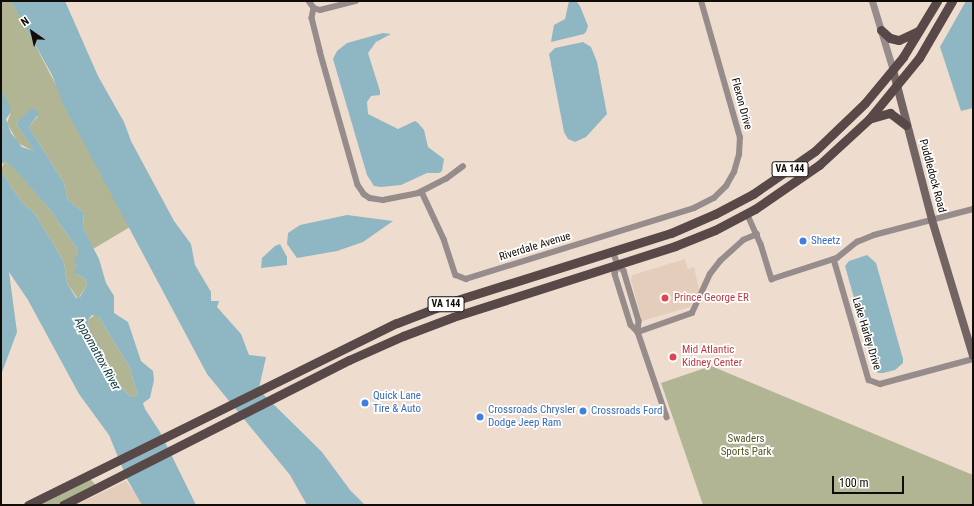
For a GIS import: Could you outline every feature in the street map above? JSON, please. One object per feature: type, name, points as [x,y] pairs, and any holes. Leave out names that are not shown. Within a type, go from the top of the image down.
[{"type":"main road","name":"VA 144","points":[[28,505],[87,477],[286,376],[416,316],[690,226],[725,209],[772,182],[829,138],[893,70],[937,1]]},
{"type":"main road","name":"VA 144","points":[[63,505],[368,351],[429,325],[695,239],[747,214],[814,169],[869,119],[897,87],[931,39],[952,1]]},
{"type":"main road","points":[[881,30],[890,38],[899,40],[919,31]]},
{"type":"main road","name":"Puddledock Road","points":[[893,70],[906,125],[932,220],[973,357]]},
{"type":"main road","points":[[869,119],[890,113],[906,125]]},
{"type":"street","points":[[309,1],[314,8],[320,10],[356,1]]},
{"type":"street","name":"Flexon Drive","points":[[701,1],[738,126],[740,145],[737,164],[730,180],[720,192],[707,202]]},
{"type":"street","name":"Puddledock Road","points":[[872,1],[893,70]]},
{"type":"street","points":[[314,8],[312,18],[320,51],[360,190],[368,197],[377,200],[422,192],[463,166]]},
{"type":"street","name":"Riverdale Avenue","points":[[422,192],[444,239],[456,275],[463,279],[707,202]]},
{"type":"street","points":[[747,214],[757,234],[772,279],[834,259],[857,242],[973,209]]},
{"type":"street","points":[[638,332],[692,313],[710,274],[720,261],[743,240],[757,234]]},
{"type":"street","points":[[613,251],[618,265],[624,271],[639,322],[638,332],[667,417]]},
{"type":"street","name":"Lake Harley Drive","points":[[834,259],[869,380],[880,384],[973,357]]},
{"type":"street","points":[[618,265],[616,274],[631,325],[638,332]]},
{"type":"shaded area","name":"Prince George ER","points":[[685,259],[688,269],[694,267],[699,289],[690,307],[642,321],[631,280],[632,275]]},
{"type":"shaded area","points":[[126,481],[144,505],[76,505]]},
{"type":"green space","points":[[1,1],[11,1],[21,18],[130,227],[93,249],[84,230],[83,212],[68,200],[64,183],[29,127],[38,116],[28,113],[16,123],[35,152],[18,143],[7,123],[11,112],[1,88]]},
{"type":"green space","points":[[4,162],[13,166],[51,211],[76,247],[78,253],[76,274],[85,278],[87,285],[78,299],[67,283],[64,263],[55,246],[34,213],[21,201],[1,171]]},
{"type":"green space","points":[[95,315],[99,317],[130,368],[137,393],[135,397],[131,397],[115,381],[89,330],[88,320]]},
{"type":"green space","name":"Swaders Sports Park","points":[[711,366],[973,475],[973,505],[703,505],[661,383]]},
{"type":"green space","points":[[90,479],[96,485],[56,505],[34,505]]},
{"type":"water","points":[[11,1],[65,1],[98,76],[124,122],[131,141],[174,221],[191,244],[195,265],[211,292],[211,301],[219,301],[217,307],[241,334],[249,355],[266,357],[259,388],[261,392],[322,452],[350,490],[365,505],[307,505],[290,475],[207,374],[62,102],[52,75]]},
{"type":"water","points":[[569,1],[576,1],[580,6],[588,26],[586,32],[584,34],[551,42],[554,25],[565,19]]},
{"type":"water","points":[[966,1],[973,1],[973,108],[961,111],[940,47]]},
{"type":"water","points":[[383,33],[391,34],[376,42],[368,53],[380,95],[371,96],[367,102],[368,114],[398,129],[415,121],[424,130],[428,147],[444,159],[442,171],[439,173],[427,173],[401,185],[381,187],[374,186],[367,175],[333,59],[337,51],[347,43]]},
{"type":"water","points":[[583,42],[591,47],[597,62],[607,114],[586,137],[575,142],[568,139],[564,132],[549,54],[555,48]]},
{"type":"water","name":"Appomattox River","points":[[1,88],[10,107],[11,112],[6,119],[11,133],[22,147],[34,151],[16,123],[32,108],[40,112],[29,127],[64,183],[68,200],[83,212],[84,230],[99,259],[106,283],[114,296],[114,313],[128,322],[141,361],[153,371],[154,380],[150,398],[143,403],[145,409],[160,432],[196,505],[142,505],[127,479],[109,435],[79,394],[28,300],[9,272],[17,332],[1,375],[1,171],[21,201],[34,213],[55,246],[64,263],[67,283],[76,298],[80,297],[87,285],[85,278],[74,273],[77,266],[74,261],[78,253],[76,247],[51,211],[13,167],[5,162],[1,164]],"holes":[[[92,315],[99,317],[130,368],[137,393],[135,397],[131,397],[115,381],[101,349],[89,330],[88,320]]]},
{"type":"water","points":[[347,215],[393,221],[363,242],[337,251],[297,258],[287,244],[288,233],[300,225]]},
{"type":"water","points":[[280,244],[287,257],[287,265],[261,268],[262,258],[275,246]]},
{"type":"water","points":[[867,255],[876,263],[903,359],[903,363],[895,370],[883,373],[878,373],[874,369],[845,266],[849,261]]},
{"type":"place","name":"Sheetz","points":[[803,241]]},
{"type":"place","name":"Prince George ER","points":[[665,298]]},
{"type":"place","name":"Mid Atlantic Kidney Center","points":[[673,357]]},
{"type":"place","name":"Quick Lane Tire & Auto","points":[[365,403]]},
{"type":"place","name":"Crossroads Ford","points":[[583,411]]},
{"type":"place","name":"Crossroads Chrysler Dodge Jeep Ram","points":[[480,417]]}]
